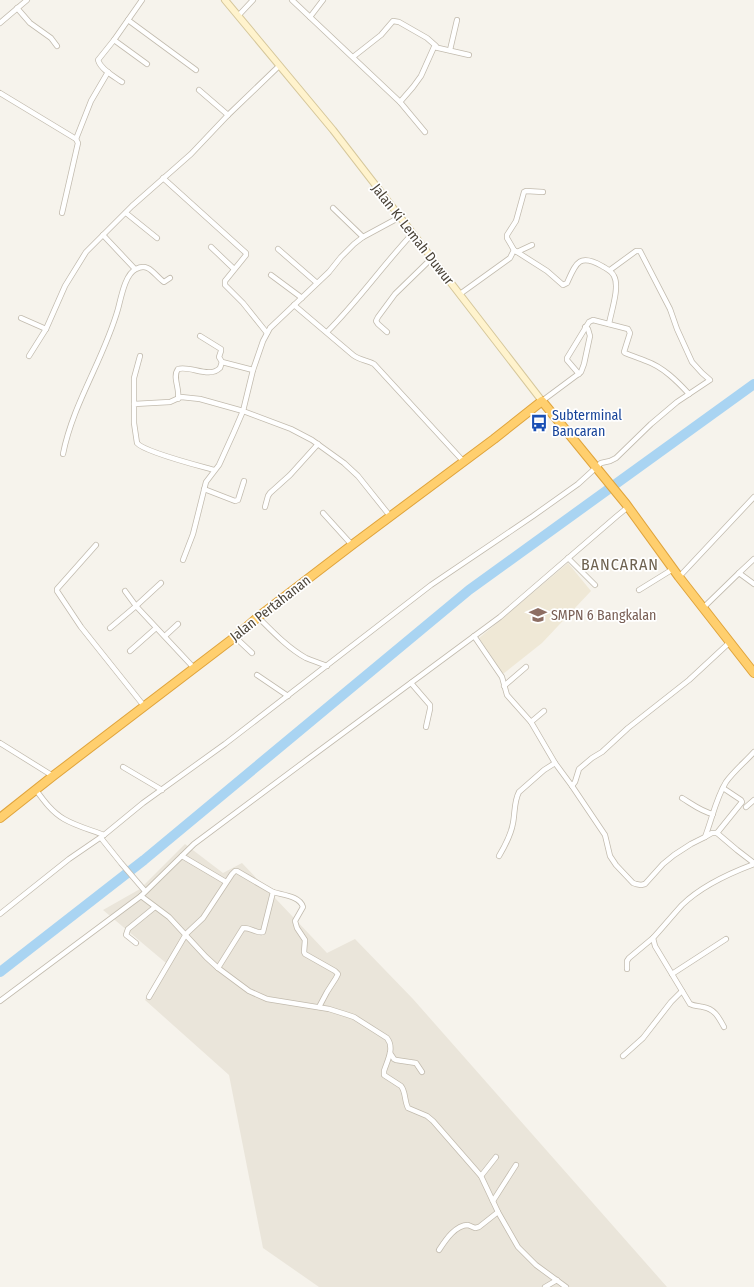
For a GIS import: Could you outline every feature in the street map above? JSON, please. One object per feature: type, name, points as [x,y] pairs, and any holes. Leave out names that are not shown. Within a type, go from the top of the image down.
[{"type":"highway","name":"Jalan Pertahanan","points":[[0,818],[236,636],[258,617],[390,516],[464,462],[542,401]]},
{"type":"highway","name":"Jalan Ki Lemah Duwur","points":[[542,401],[627,506],[679,577],[754,673]]},
{"type":"main road","name":"Jalan Ki Lemah Duwur","points":[[224,0],[333,130],[542,401]]},
{"type":"street","points":[[0,23],[27,0]]},
{"type":"street","points":[[122,82],[99,64],[98,60],[142,0]]},
{"type":"street","points":[[238,16],[254,0]]},
{"type":"street","points":[[292,0],[400,102],[425,132]]},
{"type":"street","points":[[310,17],[323,0]]},
{"type":"street","points":[[17,8],[30,23],[51,38],[58,46]]},
{"type":"street","points":[[128,20],[196,70]]},
{"type":"street","points":[[450,50],[457,20]]},
{"type":"street","points":[[353,57],[381,35],[394,21],[399,22],[427,38],[436,46],[469,55]]},
{"type":"street","points":[[114,40],[147,64]]},
{"type":"street","points":[[400,102],[414,87],[436,46]]},
{"type":"street","points":[[29,356],[46,329],[65,286],[83,256],[92,245],[163,178],[191,154],[228,115],[279,66]]},
{"type":"street","points":[[62,213],[78,143],[76,139],[92,101],[108,72]]},
{"type":"street","points":[[199,90],[228,115]]},
{"type":"street","points":[[0,93],[76,139]]},
{"type":"street","points":[[163,178],[246,253],[225,281],[225,285],[267,333]]},
{"type":"street","points":[[543,192],[524,192],[516,222],[507,235],[507,238],[516,251],[547,271],[563,286],[567,283],[575,266],[584,260],[596,263],[610,270],[614,276],[616,289],[609,324]]},
{"type":"street","points":[[333,208],[363,236]]},
{"type":"street","points":[[126,213],[157,238]]},
{"type":"street","points":[[183,560],[207,480],[219,464],[228,447],[243,411],[253,370],[270,328],[329,272],[341,256],[363,236],[400,217]]},
{"type":"street","points":[[327,332],[341,318],[392,255],[413,233]]},
{"type":"street","points":[[103,235],[135,269]]},
{"type":"street","points":[[460,294],[510,258],[516,251],[532,245]]},
{"type":"street","points":[[211,247],[234,269]]},
{"type":"street","points":[[278,249],[317,283]]},
{"type":"street","points":[[0,914],[69,859],[103,837],[162,790],[288,696],[431,585],[534,516],[598,469],[601,463],[610,462],[616,458],[651,424],[677,402],[710,380],[692,362],[677,329],[670,309],[640,252],[636,251],[610,270]]},
{"type":"street","points":[[388,332],[378,324],[376,321],[378,317],[395,294],[432,258]]},
{"type":"street","points":[[63,454],[65,443],[103,350],[123,289],[128,279],[135,269],[146,266],[164,282],[170,278]]},
{"type":"street","points":[[271,275],[302,298]]},
{"type":"street","points":[[294,305],[357,358],[374,364],[464,462]]},
{"type":"street","points":[[21,318],[46,329]]},
{"type":"street","points":[[579,374],[567,358],[590,320],[628,329],[630,333],[624,352],[654,364],[674,378],[689,394]]},
{"type":"street","points":[[542,401],[579,374],[584,364],[590,336],[586,327]]},
{"type":"street","points":[[200,336],[221,349],[219,357],[222,362],[253,370]]},
{"type":"street","points":[[140,356],[134,378],[134,423],[137,443],[139,446],[156,453],[214,470]]},
{"type":"street","points":[[178,399],[179,390],[175,373],[178,369],[186,368],[199,372],[215,372],[218,371],[222,362]]},
{"type":"street","points":[[134,404],[170,402],[186,397],[207,400],[243,411],[291,429],[318,444],[344,463],[358,476],[390,516]]},
{"type":"street","points":[[265,507],[270,493],[290,475],[318,444]]},
{"type":"street","points":[[204,489],[238,500],[244,481]]},
{"type":"street","points":[[679,577],[754,498]]},
{"type":"street","points":[[0,1001],[141,896],[194,844],[500,617],[627,506]]},
{"type":"street","points":[[323,513],[352,545]]},
{"type":"street","points":[[96,545],[57,589],[57,591],[81,627],[144,706]]},
{"type":"street","points":[[568,558],[595,585]]},
{"type":"street","points":[[703,608],[754,559]]},
{"type":"street","points":[[639,590],[673,569]]},
{"type":"street","points":[[739,573],[754,584]]},
{"type":"street","points":[[110,628],[161,583]]},
{"type":"street","points":[[125,591],[136,606],[194,668]]},
{"type":"street","points":[[258,617],[279,638],[292,648],[308,658],[327,666]]},
{"type":"street","points":[[165,636],[178,624]]},
{"type":"street","points":[[130,651],[156,628]]},
{"type":"street","points":[[236,636],[252,653]]},
{"type":"street","points":[[474,636],[502,677],[507,695],[531,722],[555,763],[605,835],[610,856],[616,865],[633,883],[641,885],[645,884],[663,864],[674,855],[712,833],[718,833],[754,864]]},
{"type":"street","points":[[572,786],[575,782],[579,769],[602,752],[628,728],[690,680],[730,642]]},
{"type":"street","points":[[504,686],[526,667]]},
{"type":"street","points":[[257,675],[288,696]]},
{"type":"street","points":[[411,683],[430,705],[426,728]]},
{"type":"street","points":[[531,722],[544,711]]},
{"type":"street","points":[[0,743],[53,776]]},
{"type":"street","points":[[705,837],[716,804],[727,781],[754,752]]},
{"type":"street","points":[[499,856],[513,824],[516,796],[544,770],[555,763]]},
{"type":"street","points":[[123,767],[162,790]]},
{"type":"street","points":[[718,833],[742,802],[723,788]]},
{"type":"street","points":[[36,790],[46,804],[65,820],[103,837],[121,864],[145,891]]},
{"type":"street","points":[[682,798],[713,814]]},
{"type":"street","points":[[746,807],[754,800]]},
{"type":"street","points":[[182,856],[226,882]]},
{"type":"street","points":[[627,969],[627,961],[629,958],[653,938],[682,905],[692,896],[732,872],[754,864]]},
{"type":"street","points":[[149,996],[186,934],[203,918],[226,882],[235,871],[237,871],[273,892],[300,901],[302,907],[295,921],[297,928],[305,940],[304,952],[335,970],[338,974],[326,992],[320,1007]]},
{"type":"street","points":[[218,968],[243,928],[246,927],[260,933],[263,932],[273,892]]},
{"type":"street","points":[[141,896],[169,917],[186,934],[197,948],[218,968],[249,992],[267,999],[320,1007],[340,1012],[383,1034],[390,1042],[391,1046],[384,1075],[403,1088],[404,1100],[408,1108],[428,1116],[482,1176],[498,1212],[520,1250],[536,1265],[566,1287]]},
{"type":"street","points":[[136,944],[126,935],[126,932],[155,907]]},
{"type":"street","points":[[653,938],[655,946],[692,1005],[710,1008],[718,1016],[724,1027]]},
{"type":"street","points":[[672,974],[726,939]]},
{"type":"street","points":[[623,1056],[643,1038],[671,1002],[682,991]]},
{"type":"street","points":[[390,1053],[396,1060],[416,1063],[422,1072]]},
{"type":"street","points":[[482,1176],[496,1157]]},
{"type":"street","points":[[494,1201],[516,1165]]},
{"type":"street","points":[[439,1250],[445,1241],[460,1227],[465,1224],[475,1228],[479,1227],[498,1212]]},
{"type":"street","points":[[545,1287],[557,1280]]},
{"type":"shaded area","name":"SMPN 6 Bangkalan","points":[[568,563],[591,591],[542,643],[503,674],[479,638]]},
{"type":"shaded area","points":[[185,844],[223,873],[242,863],[327,953],[355,939],[413,999],[667,1287],[319,1287],[263,1248],[229,1075],[145,1000],[166,963],[103,910],[140,889]]},
{"type":"waterway","points":[[0,972],[144,860],[469,590],[754,384]]},
{"type":"place","name":"Subterminal Bancaran","points":[[539,423]]},
{"type":"place","name":"SMPN 6 Bangkalan","points":[[538,615]]},
{"type":"district","name":"BANCARAN","points":[[620,564]]}]
